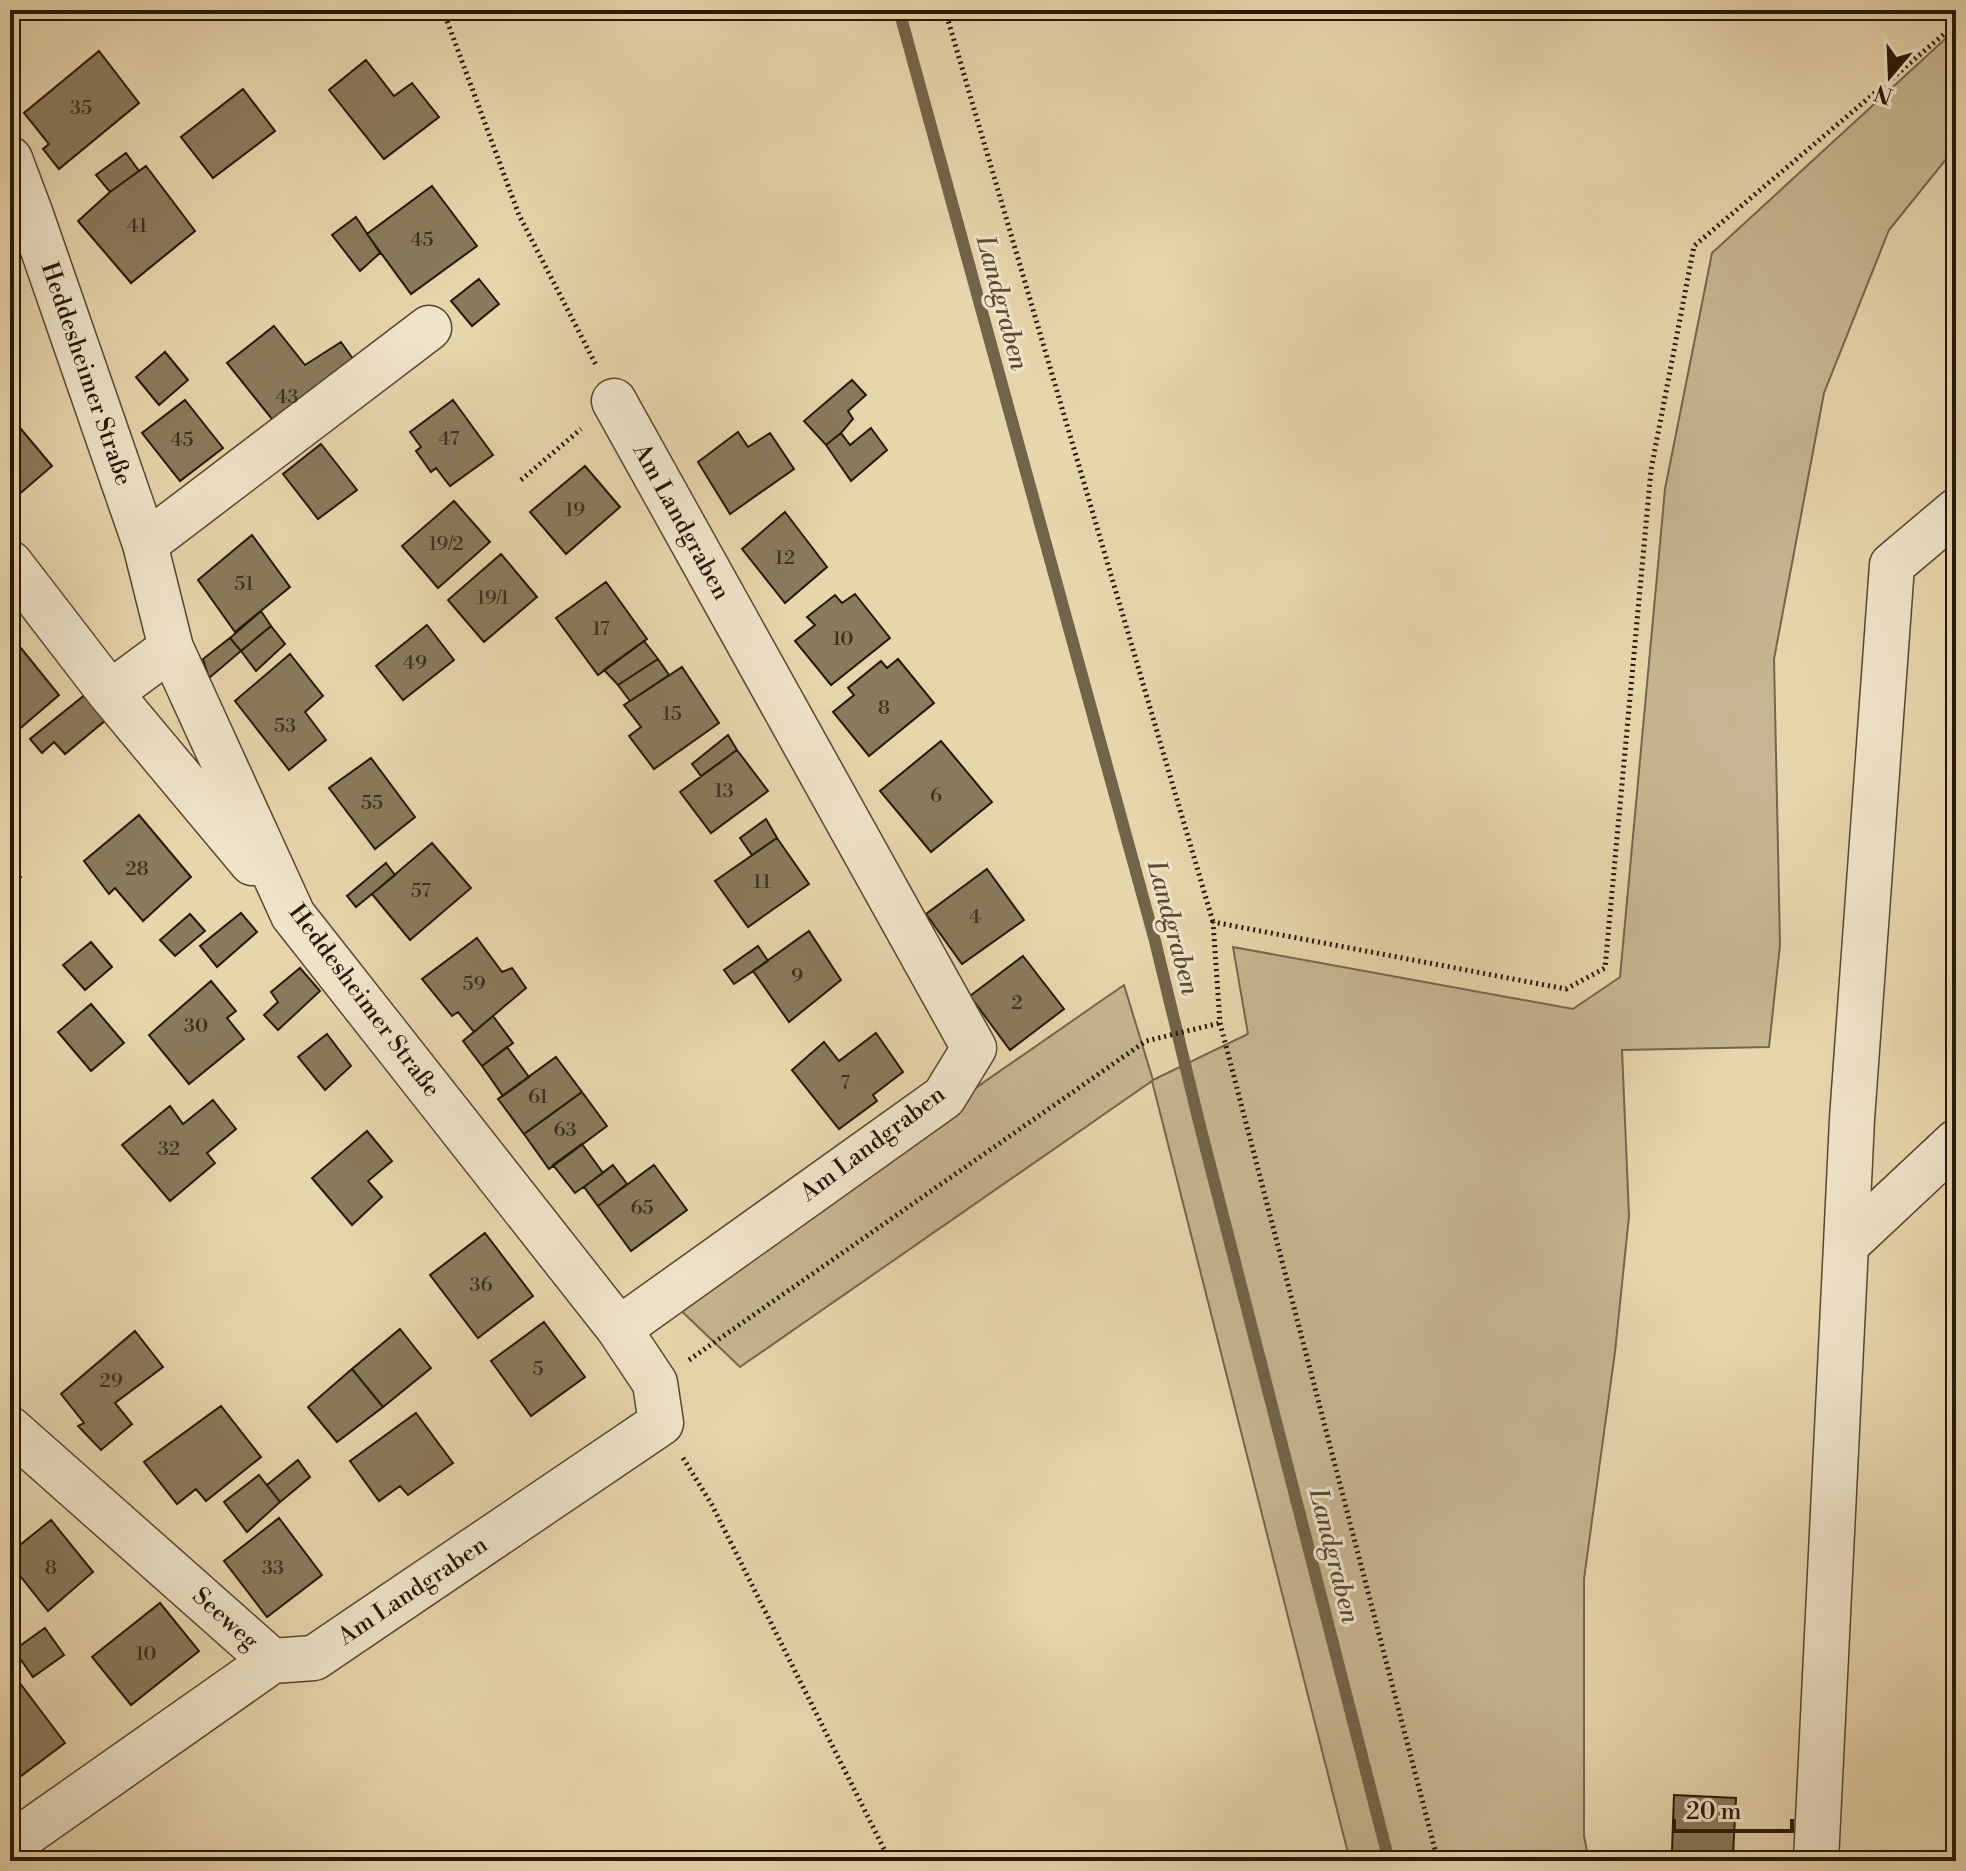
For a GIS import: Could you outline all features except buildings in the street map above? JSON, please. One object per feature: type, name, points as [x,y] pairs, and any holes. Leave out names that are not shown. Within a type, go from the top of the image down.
[{"type":"street","name":"Heddesheimer Straße","points":[[10,159],[145,544],[171,648],[293,915],[619,1329]]},
{"type":"street","points":[[145,544],[429,328]]},
{"type":"street","name":"Am Landgraben","points":[[614,401],[974,1048],[944,1097],[619,1329]]},
{"type":"street","points":[[1816,1861],[1852,1119],[1892,565],[1956,511]]},
{"type":"street","points":[[10,563],[110,693],[293,915]]},
{"type":"street","points":[[110,693],[171,648]]},
{"type":"street","points":[[1846,1245],[1956,1142]]},
{"type":"street","points":[[619,1329],[658,1403]]},
{"type":"street","name":"Am Landgraben","points":[[272,1661],[314,1658],[658,1403]]},
{"type":"street","name":"Seeweg","points":[[10,1429],[272,1661],[10,1845]]},
{"type":"path","points":[[443,10],[519,215],[614,401],[521,480]]},
{"type":"path","points":[[945,10],[1213,922],[1220,1023],[1438,1861]]},
{"type":"path","points":[[1213,922],[1566,989],[1605,968],[1651,470],[1694,246],[1956,24]]},
{"type":"path","points":[[890,1861],[658,1403],[1146,1041],[1220,1023]]},
{"type":"shaded area","points":[[1956,29],[1956,147],[1889,230],[1824,393],[1774,659],[1780,945],[1769,1047],[1622,1050],[1629,1216],[1615,1352],[1584,1579],[1584,1836],[1589,1861],[1350,1861],[1152,1081],[740,1367],[670,1300],[1124,985],[1153,1080],[1248,1034],[1233,947],[1573,1009],[1620,977],[1665,489],[1712,253]]},
{"type":"waterway","name":"Landgraben","points":[[899,10],[1155,941],[1389,1861]]}]
